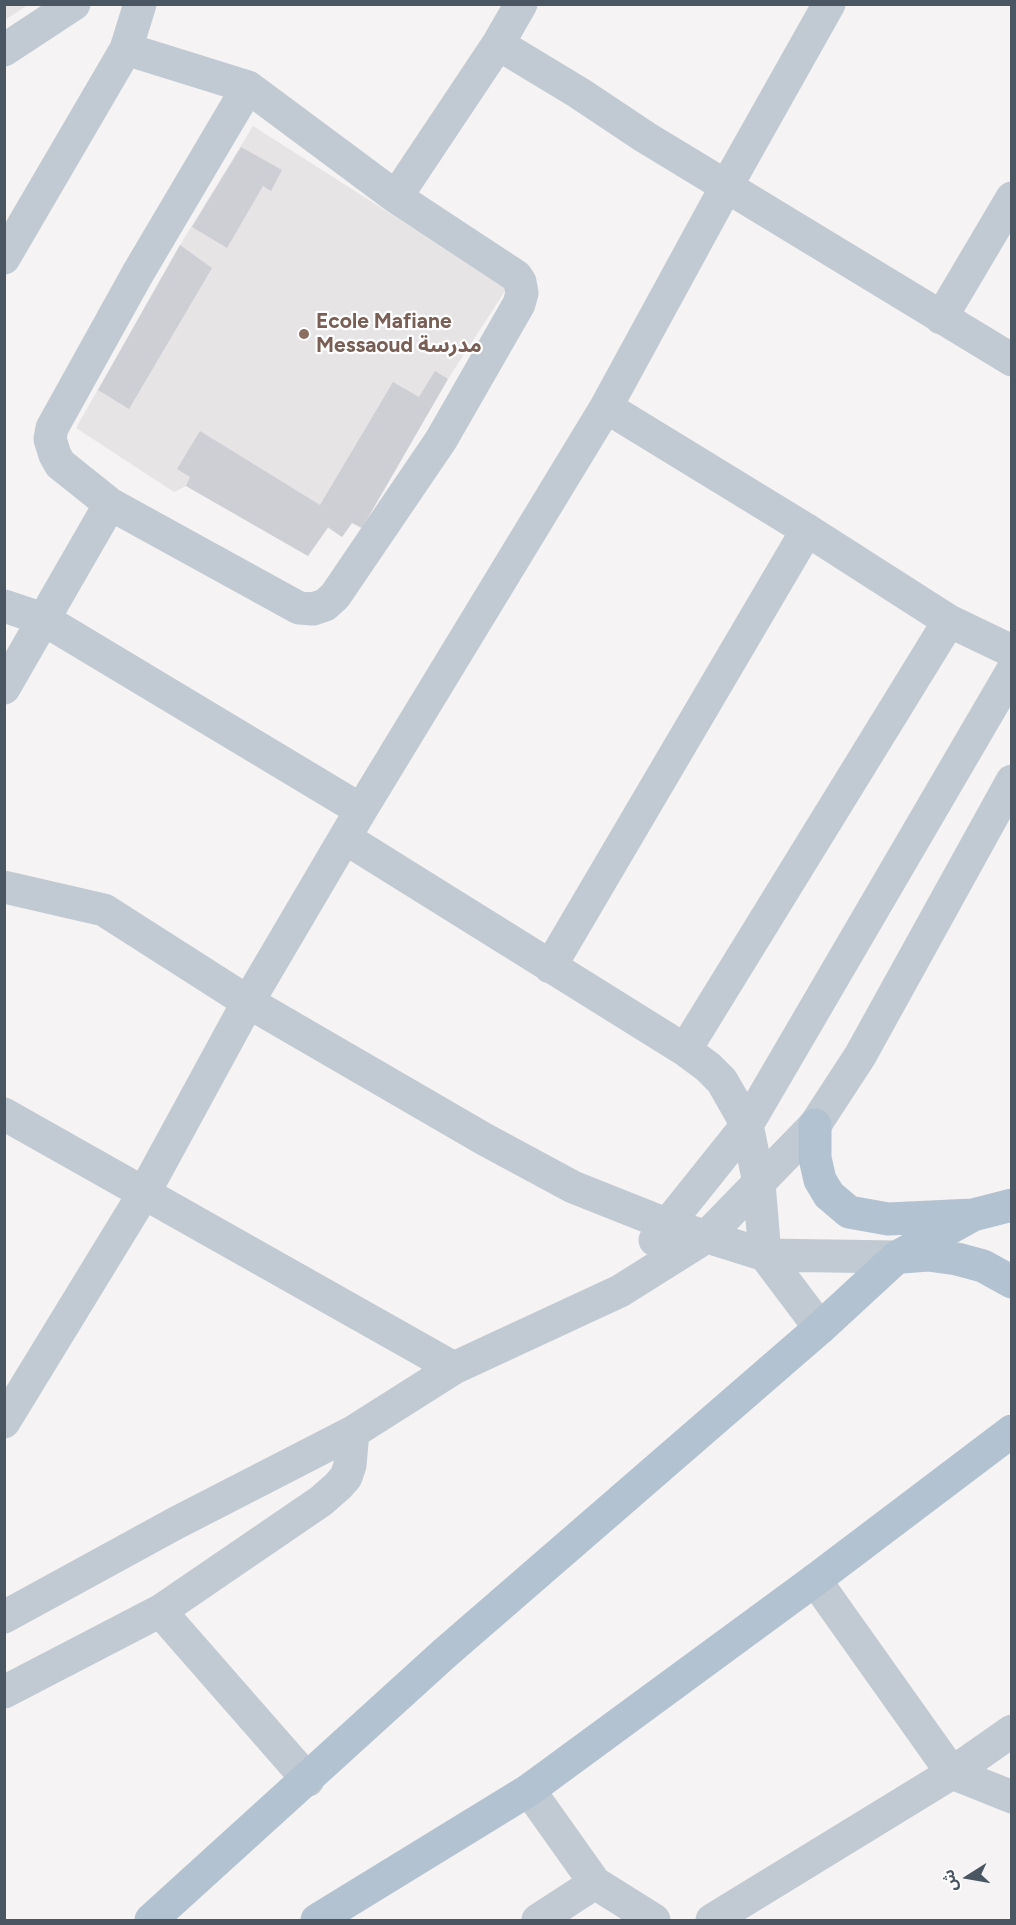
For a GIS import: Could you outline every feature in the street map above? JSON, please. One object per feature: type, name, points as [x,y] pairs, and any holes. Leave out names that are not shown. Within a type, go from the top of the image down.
[{"type":"main road","points":[[815,1125],[815,1158],[820,1180],[829,1195],[849,1212],[888,1219],[973,1215],[1011,1205]]},
{"type":"main road","points":[[151,1920],[445,1653],[820,1328],[897,1257],[973,1215]]},
{"type":"main road","points":[[897,1257],[928,1255],[957,1259],[982,1266],[1011,1282]]},
{"type":"main road","points":[[318,1920],[529,1790],[815,1580],[1011,1431]]},
{"type":"street","points":[[4,50],[74,4]]},
{"type":"street","points":[[4,258],[126,49],[140,4]]},
{"type":"street","points":[[396,197],[498,44],[521,4]]},
{"type":"street","points":[[4,1422],[144,1193],[248,1002],[353,824],[606,407],[829,4]]},
{"type":"street","points":[[498,44],[726,187],[1011,360]]},
{"type":"street","points":[[126,49],[248,87],[396,197],[516,276],[520,282],[522,293],[519,304],[441,440],[335,596],[325,605],[313,609],[299,608],[110,504],[60,464],[51,439],[52,428],[138,273],[248,87]]},
{"type":"street","points":[[941,318],[1011,198]]},
{"type":"street","points":[[606,407],[807,530],[949,621],[1011,651]]},
{"type":"street","points":[[4,688],[110,504]]},
{"type":"street","points":[[550,967],[807,530]]},
{"type":"street","points":[[4,606],[43,619],[353,824],[550,967],[685,1050],[708,1067],[722,1081],[747,1125],[759,1182],[765,1255],[820,1328]]},
{"type":"street","points":[[685,1050],[949,621]]},
{"type":"street","points":[[620,1291],[666,1224],[747,1125],[1011,671]]},
{"type":"street","points":[[4,1617],[176,1523],[353,1432],[454,1368],[620,1291],[706,1238],[815,1125],[860,1056],[1011,781]]},
{"type":"street","points":[[4,887],[104,910],[248,1002],[474,1133],[573,1187],[666,1224],[765,1255],[897,1257]]},
{"type":"street","points":[[4,1114],[454,1368]]},
{"type":"street","points":[[4,1692],[160,1611],[321,1501],[346,1477],[350,1465],[353,1432]]},
{"type":"street","points":[[815,1580],[952,1773],[1011,1797]]},
{"type":"street","points":[[160,1611],[308,1779]]},
{"type":"street","points":[[712,1920],[952,1773],[1011,1731]]},
{"type":"street","points":[[529,1790],[595,1883],[654,1920]]},
{"type":"street","points":[[538,1920],[595,1883]]},
{"type":"shaded area","points":[[5,4],[28,4],[28,5],[5,20]]},
{"type":"shaded area","name":"Ecole Mafiane Messaoud مدرسة","points":[[253,126],[507,288],[448,379],[362,528],[352,523],[342,537],[328,528],[308,556],[186,486],[174,492],[76,428],[180,245]]},
{"type":"building","points":[[241,147],[282,170],[271,191],[263,186],[227,248],[192,227]]},
{"type":"building","points":[[180,245],[212,268],[129,409],[98,390]]},
{"type":"building","points":[[435,371],[448,379],[362,528],[352,523],[342,537],[328,527],[308,556],[186,486],[190,477],[177,469],[200,431],[320,505],[393,382],[419,397]]},
{"type":"place","name":"Ecole Mafiane Messaoud مدرسة","points":[[304,334]]}]
